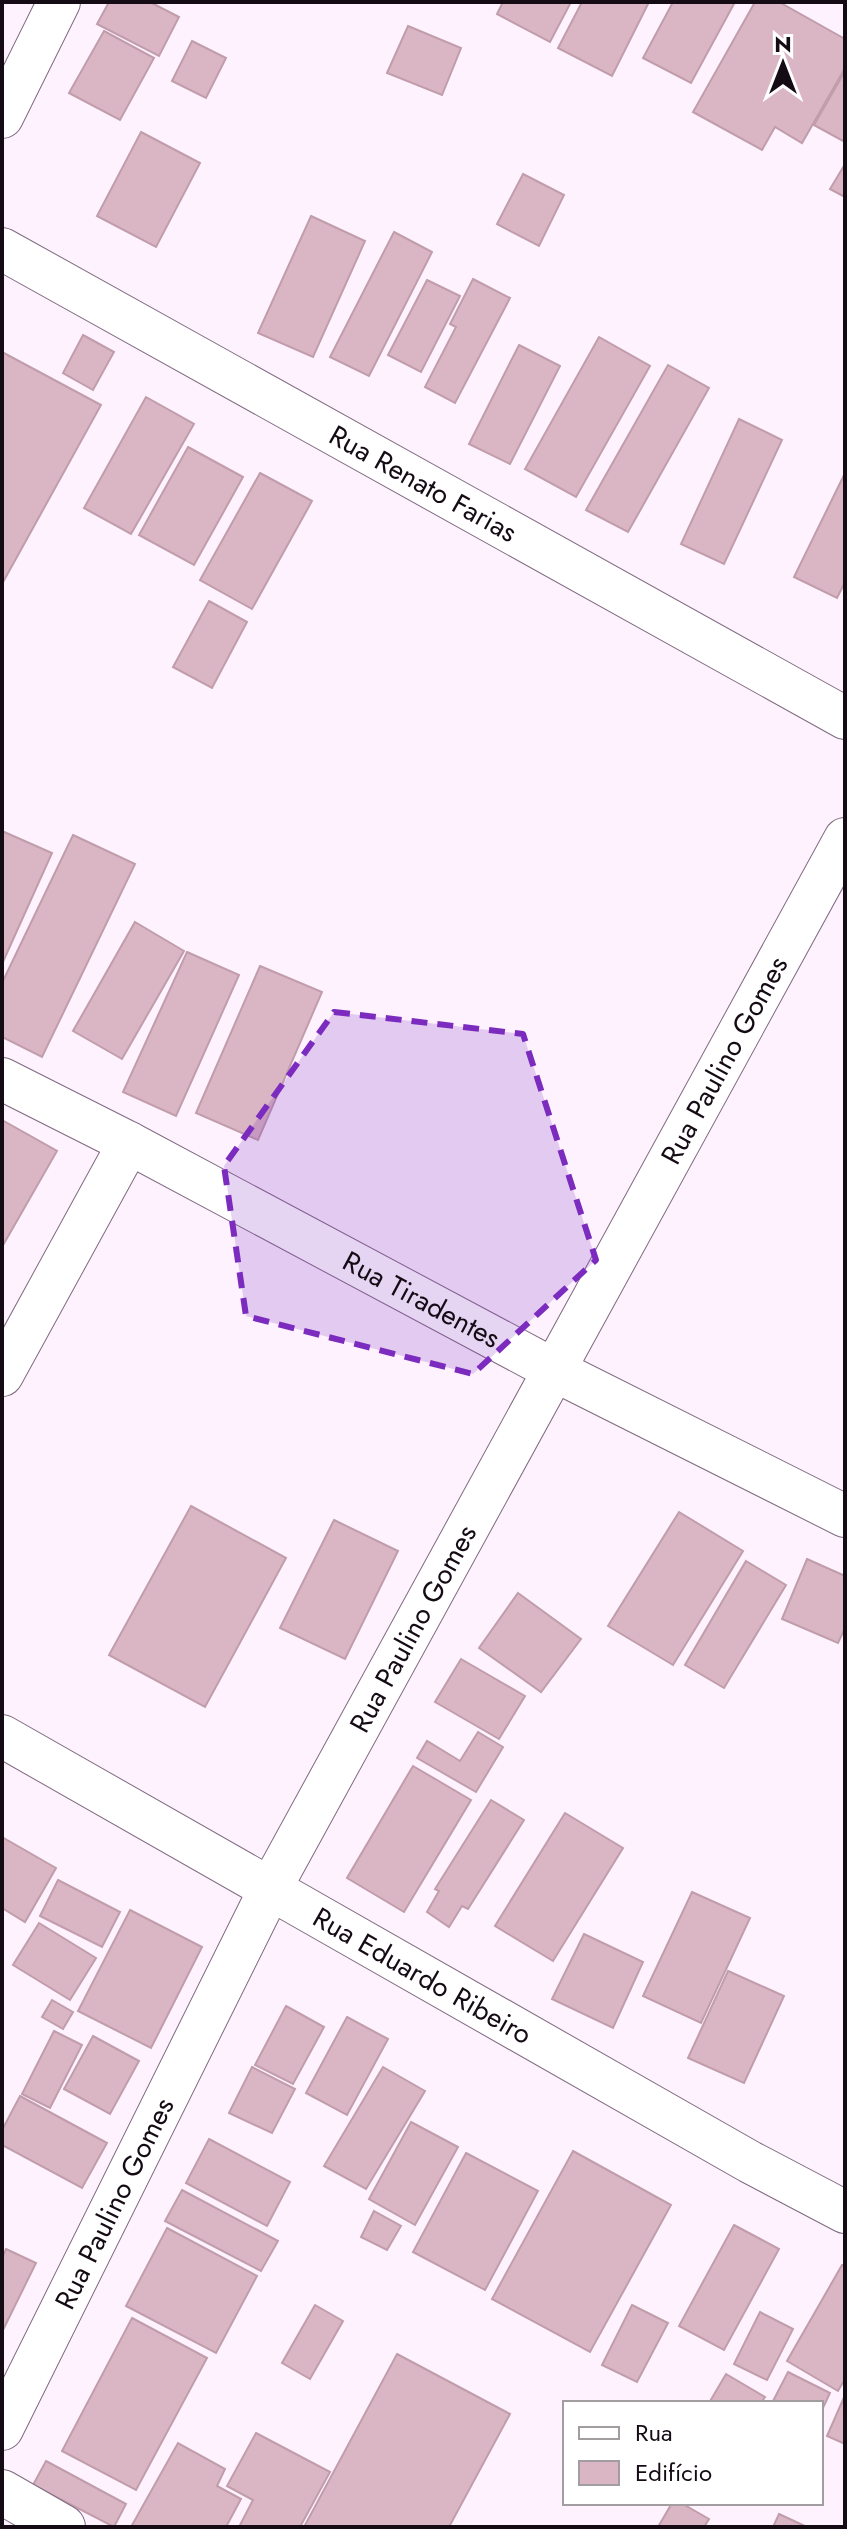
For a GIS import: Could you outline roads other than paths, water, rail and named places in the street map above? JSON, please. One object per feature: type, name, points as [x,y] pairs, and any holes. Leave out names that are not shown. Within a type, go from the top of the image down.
[{"type":"street","points":[[2,117],[59,2]]},
{"type":"street","name":"Rua Renato Farias","points":[[2,249],[845,718]]},
{"type":"street","name":"Rua Paulino Gomes","points":[[2,2429],[270,1889],[845,839]]},
{"type":"street","name":"Rua Tiradentes","points":[[2,1079],[129,1143],[554,1370],[845,1516]]},
{"type":"street","points":[[2,1375],[129,1143]]},
{"type":"street","name":"Rua Eduardo Ribeiro","points":[[2,1736],[750,2162],[845,2212]]},
{"type":"street","points":[[2,2492],[63,2527]]}]
